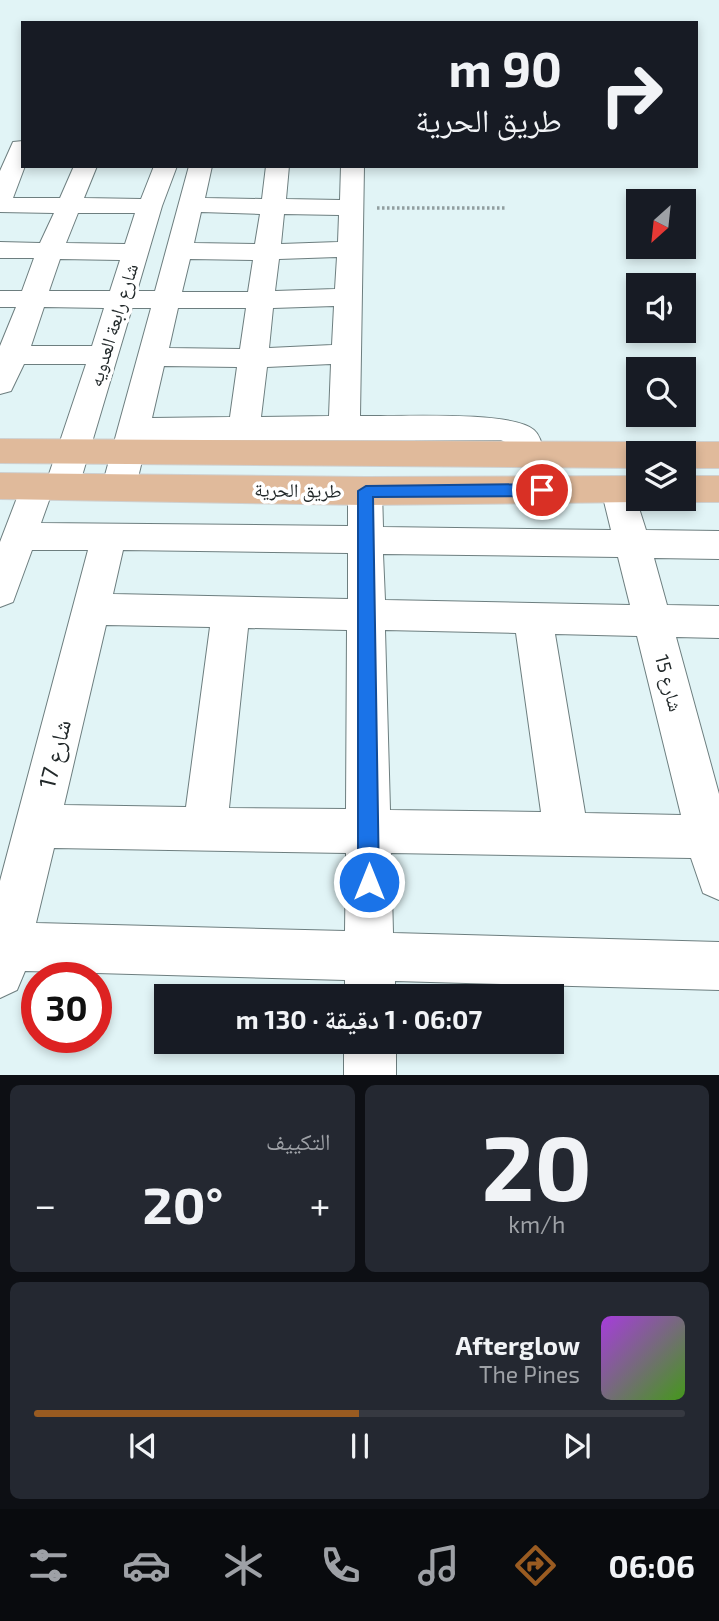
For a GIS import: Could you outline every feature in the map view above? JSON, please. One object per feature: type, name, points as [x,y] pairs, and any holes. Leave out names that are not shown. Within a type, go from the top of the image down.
[{"type":"main road","name":"طريق الحرية","points":[[0,452],[73,452],[132,440],[626,455]]},
{"type":"main road","points":[[696,455],[719,455]]},
{"type":"main road","name":"طريق الحرية","points":[[0,486],[366,491],[626,489]]},
{"type":"main road","points":[[696,489],[719,489]]},
{"type":"street","points":[[15,147],[0,203],[150,205]]},
{"type":"street","points":[[0,384],[7,355],[33,299],[50,250],[85,168]]},
{"type":"street","name":"شارع رابعة العدويه","points":[[0,592],[19,537],[73,452],[150,205],[165,168]]},
{"type":"street","points":[[119,486],[194,205],[201,168]]},
{"type":"street","points":[[244,428],[278,168]]},
{"type":"street","points":[[344,427],[353,168]]},
{"type":"street","points":[[194,205],[351,208]]},
{"type":"street","points":[[0,250],[135,253]]},
{"type":"street","points":[[181,251],[350,250]]},
{"type":"street","points":[[0,299],[261,300],[348,297]]},
{"type":"street","points":[[153,357],[253,358],[346,354]]},
{"type":"street","points":[[7,355],[103,355]]},
{"type":"street","points":[[132,440],[244,428],[501,429],[514,432],[524,439],[528,454]]},
{"type":"street","points":[[366,491],[370,976]]},
{"type":"street","name":"شارع 15","points":[[630,511],[632,544],[716,850]]},
{"type":"street","name":"شارع 17","points":[[3,960],[109,536]]},
{"type":"street","points":[[19,537],[719,545]]},
{"type":"street","points":[[91,609],[719,622]]},
{"type":"street","points":[[205,828],[231,611]]},
{"type":"street","points":[[533,618],[567,836]]},
{"type":"street","points":[[37,826],[567,836],[716,850]]},
{"type":"street","points":[[3,960],[370,976],[719,966]]},
{"type":"street","points":[[370,1054],[370,1075]]},
{"type":"path","points":[[351,208],[506,208]]},
{"type":"route","points":[[369,882],[366,491],[542,490]]}]
